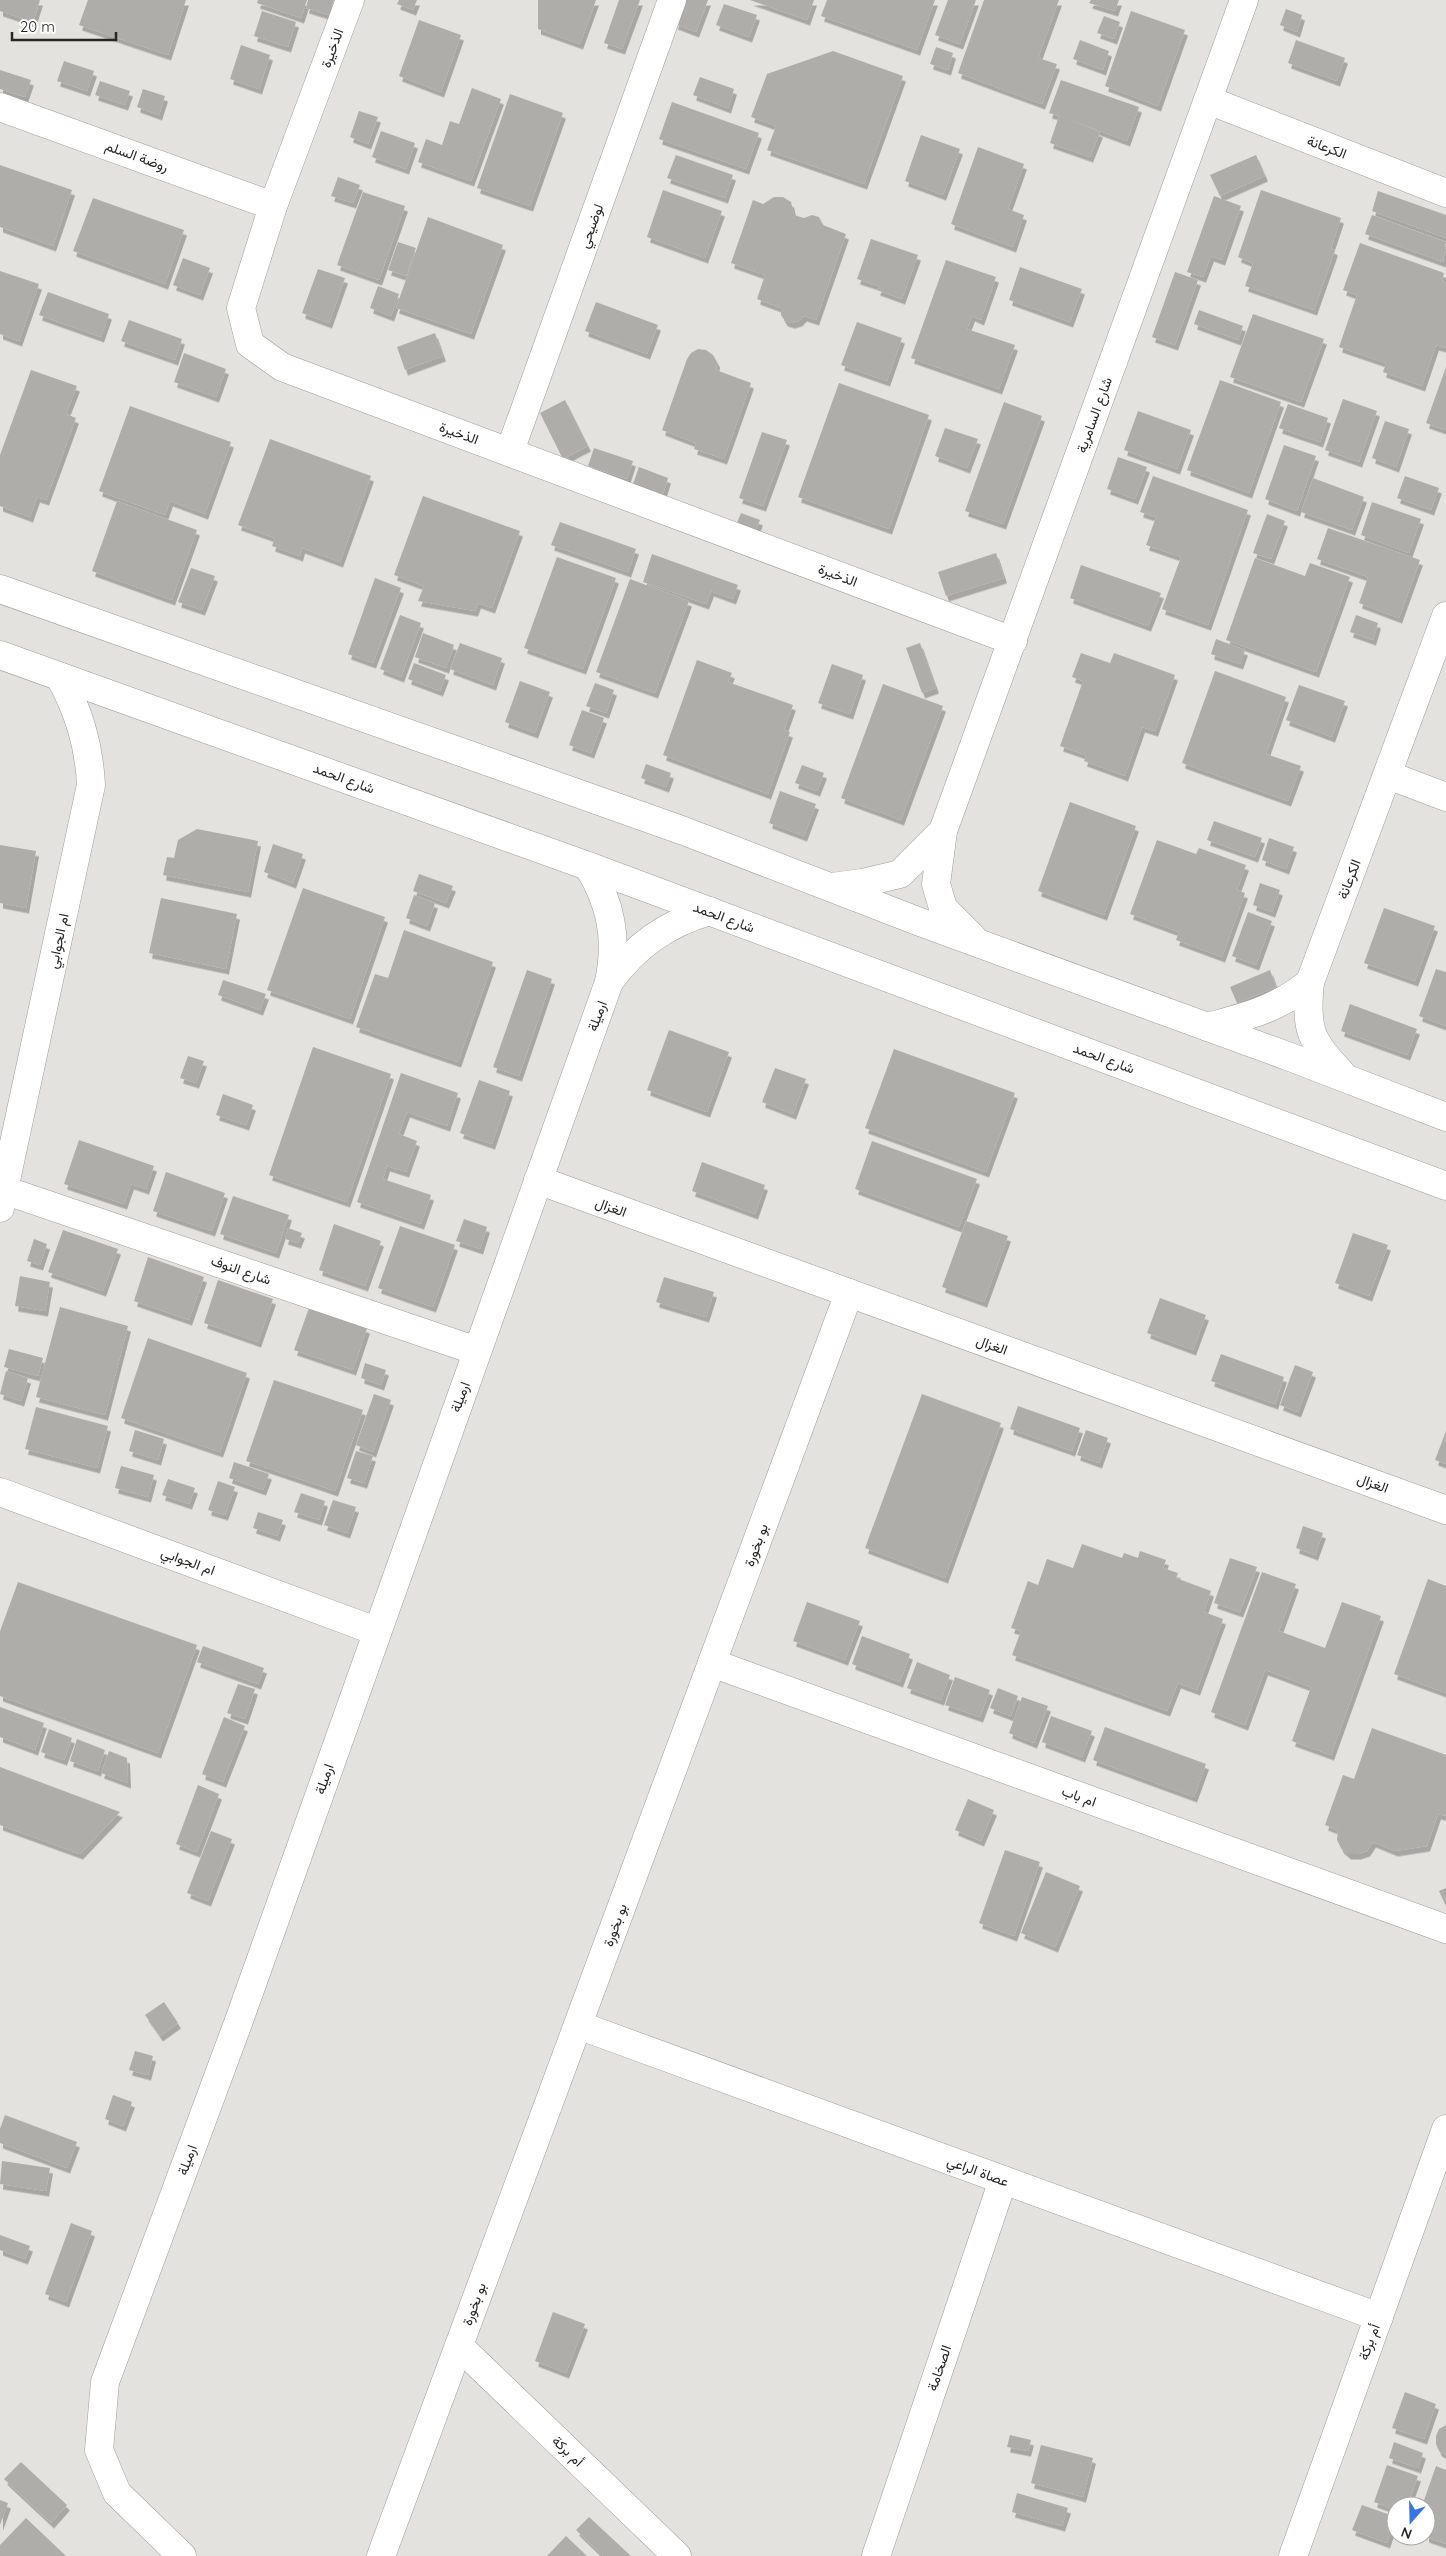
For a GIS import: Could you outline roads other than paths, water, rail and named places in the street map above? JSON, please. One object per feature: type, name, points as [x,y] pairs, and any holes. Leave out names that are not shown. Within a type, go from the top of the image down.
[{"type":"street","name":"الذخيرة","points":[[350,0],[274,206],[241,308],[250,344],[282,367],[1013,641]]},
{"type":"street","name":"لوضيحي","points":[[510,452],[672,0]]},
{"type":"street","name":"شارع السامرية","points":[[979,944],[943,908],[936,884],[944,830],[1244,0]]},
{"type":"street","name":"الكرعانة","points":[[1208,100],[1446,194]]},
{"type":"street","name":"روضة السلم","points":[[0,107],[274,206]]},
{"type":"street","points":[[0,589],[622,809],[1446,1117]]},
{"type":"street","name":"الكرعانة","points":[[1345,1078],[1319,1050],[1310,1027],[1308,1003],[1310,982],[1446,616]]},
{"type":"street","name":"شارع الحمد","points":[[0,656],[588,866],[1446,1186]]},
{"type":"street","name":"ام الجوابي","points":[[2,1199],[91,784],[89,756],[83,729],[74,702],[60,678]]},
{"type":"street","points":[[1388,776],[1446,797]]},
{"type":"street","name":"شارع السامرية","points":[[830,887],[862,883],[900,874],[944,830]]},
{"type":"street","name":"ارميلة","points":[[182,2556],[117,2492],[100,2450],[105,2382],[241,2015],[376,1631],[609,982],[613,962],[612,922],[599,883],[588,866]]},
{"type":"street","name":"ارميلة","points":[[609,982],[626,960],[652,937],[689,917],[710,911]]},
{"type":"street","points":[[1208,1027],[1260,1013],[1292,997],[1310,982]]},
{"type":"street","name":"الغزال","points":[[538,1180],[1446,1510]]},
{"type":"street","name":"شارع النوف","points":[[2,1199],[477,1351]]},
{"type":"street","name":"بو بخورة","points":[[381,2556],[849,1293]]},
{"type":"street","name":"ام الجوابي","points":[[0,1492],[376,1631]]},
{"type":"street","name":"ام باب","points":[[712,1663],[1446,1929]]},
{"type":"street","name":"عصاة الراعي","points":[[578,2025],[1379,2317]]},
{"type":"street","name":"أم بركة","points":[[1293,2556],[1446,2129]]},
{"type":"street","name":"الصخامة","points":[[876,2556],[1003,2180]]},
{"type":"street","name":"أم بركة","points":[[459,2346],[677,2556]]}]
